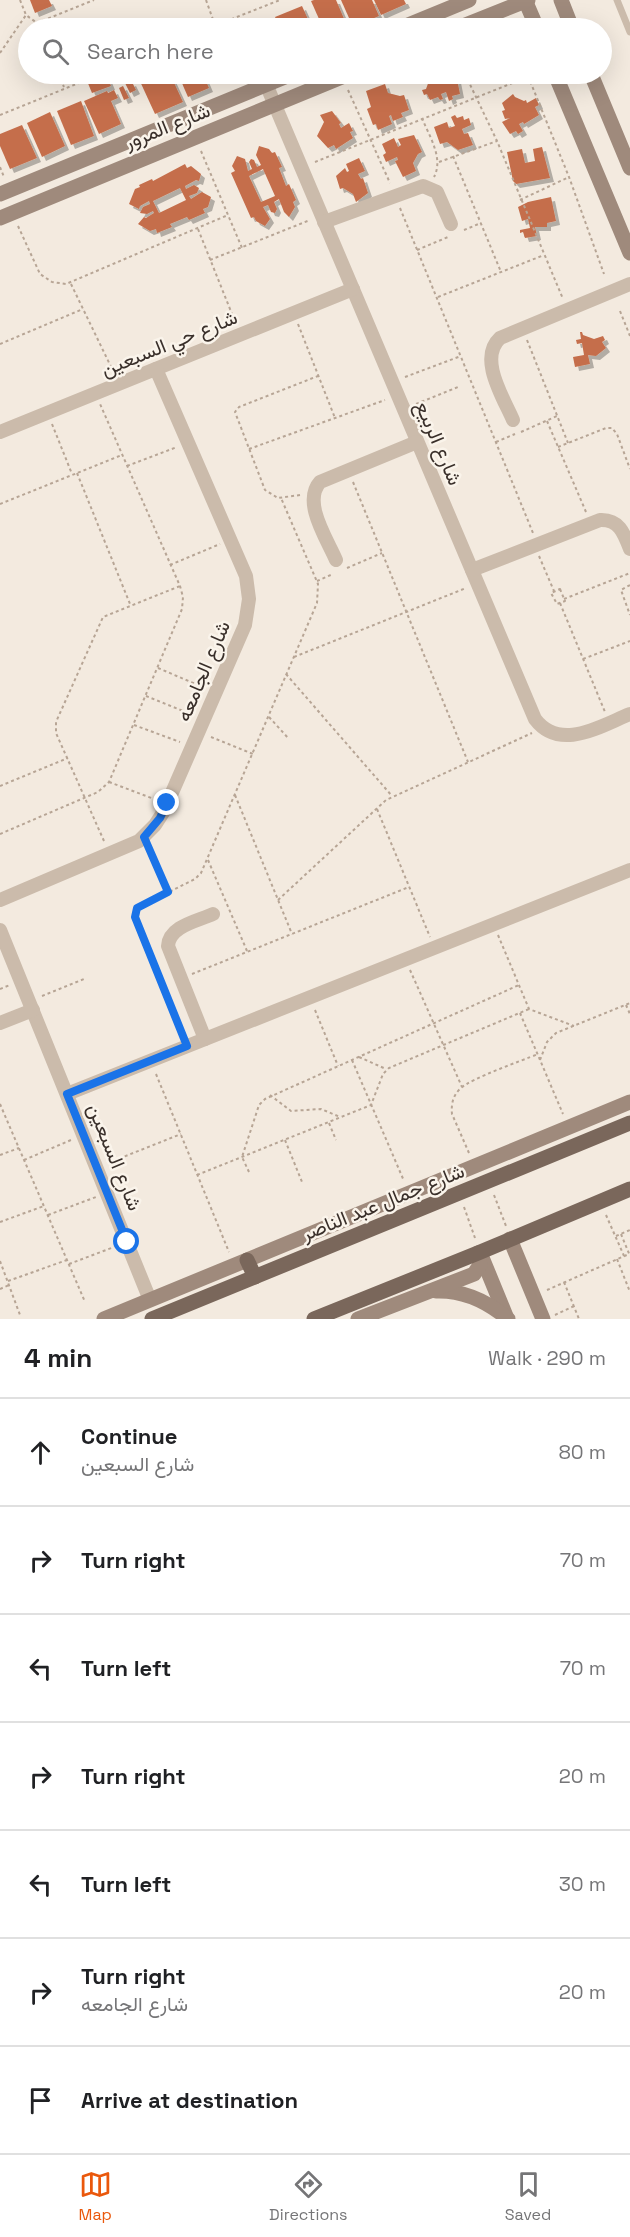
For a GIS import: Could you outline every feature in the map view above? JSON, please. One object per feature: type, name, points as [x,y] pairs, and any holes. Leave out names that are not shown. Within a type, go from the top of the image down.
[{"type":"main road","points":[[484,18],[526,0],[533,18]]},
{"type":"main road","points":[[561,0],[569,18]]},
{"type":"main road","points":[[425,18],[464,2]]},
{"type":"main road","name":"شارع المرور","points":[[0,194],[266,84]]},
{"type":"main road","name":"شارع المرور","points":[[6,215],[324,84]]},
{"type":"main road","points":[[559,84],[630,253]]},
{"type":"main road","points":[[595,84],[630,168]]},
{"type":"main road","points":[[104,1319],[630,1102]]},
{"type":"main road","name":"شارع جمال عبد الناصر","points":[[152,1319],[630,1123]]},
{"type":"main road","points":[[314,1319],[630,1189]]},
{"type":"main road","points":[[510,1239],[533,1295],[549,1317]]},
{"type":"main road","points":[[358,1319],[477,1271],[480,1265],[479,1253]]},
{"type":"main road","points":[[479,1253],[508,1319]]},
{"type":"main road","points":[[241,1263],[255,1277]]},
{"type":"main road","points":[[427,1291],[445,1290],[471,1296],[495,1308],[508,1319]]},
{"type":"street","name":"شارع الربيع","points":[[266,84],[535,719],[543,728]]},
{"type":"street","points":[[323,218],[418,187],[428,187],[439,196],[451,224]]},
{"type":"street","points":[[513,420],[490,358],[496,342],[630,284]]},
{"type":"street","name":"شارع حي السبعين","points":[[0,432],[353,289]]},
{"type":"street","name":"شارع الجامعه","points":[[0,900],[110,854],[144,837],[160,818],[167,803],[248,612],[246,576],[156,369]]},
{"type":"street","points":[[336,560],[313,507],[313,494],[320,482],[417,442]]},
{"type":"street","points":[[472,570],[605,520],[616,523],[623,531],[630,549]]},
{"type":"street","points":[[543,728],[555,735],[568,736],[630,714]]},
{"type":"street","points":[[67,1094],[630,870]]},
{"type":"street","points":[[205,1039],[169,951],[168,941],[170,936],[178,930],[213,914]]},
{"type":"street","name":"شارع السبعين","points":[[0,930],[150,1300]]},
{"type":"street","points":[[0,1023],[31,1006]]},
{"type":"lane","points":[[617,0],[630,32]]},
{"type":"path","points":[[20,0],[26,15],[30,18]]},
{"type":"path","points":[[49,18],[94,0]]},
{"type":"path","points":[[206,0],[212,18]]},
{"type":"path","points":[[237,18],[280,0]]},
{"type":"path","points":[[0,53],[18,27]]},
{"type":"path","points":[[63,84],[65,89]]},
{"type":"path","points":[[0,115],[77,84]]},
{"type":"path","points":[[349,84],[496,442],[554,591],[551,593],[557,604],[565,601],[560,589],[554,591]]},
{"type":"path","points":[[470,84],[497,141],[568,309]]},
{"type":"path","points":[[301,167],[507,84]]},
{"type":"path","points":[[531,84],[569,177],[604,274]]},
{"type":"path","points":[[422,118],[439,162],[428,187]]},
{"type":"path","points":[[195,137],[242,248]]},
{"type":"path","points":[[439,162],[497,141]]},
{"type":"path","points":[[453,156],[501,272]]},
{"type":"path","points":[[520,200],[569,177]]},
{"type":"path","points":[[6,215],[40,274],[59,284],[71,282],[228,215]]},
{"type":"path","points":[[210,260],[323,218]]},
{"type":"path","points":[[197,228],[240,335]]},
{"type":"path","points":[[437,297],[544,255]]},
{"type":"path","points":[[71,282],[119,384]]},
{"type":"path","points":[[0,344],[83,309]]},
{"type":"path","points":[[620,311],[630,336]]},
{"type":"path","points":[[293,313],[335,418]]},
{"type":"path","points":[[522,329],[568,443]]},
{"type":"path","points":[[392,382],[461,356]]},
{"type":"path","points":[[313,494],[281,498],[274,497],[265,490],[236,415],[237,408],[318,376]]},
{"type":"path","points":[[404,409],[458,387]]},
{"type":"path","points":[[0,834],[85,798],[102,789],[109,782],[182,609],[183,597],[180,586],[95,394]]},
{"type":"path","points":[[249,449],[398,396]]},
{"type":"path","points":[[48,413],[73,475]]},
{"type":"path","points":[[496,442],[557,416]]},
{"type":"path","points":[[547,421],[591,524]]},
{"type":"path","points":[[558,447],[606,428],[612,428],[617,434],[630,469]]},
{"type":"path","points":[[127,466],[188,443]]},
{"type":"path","points":[[0,504],[122,455]]},
{"type":"path","points":[[348,471],[468,762]]},
{"type":"path","points":[[77,473],[130,605]]},
{"type":"path","points":[[187,1046],[135,917],[137,908],[198,877],[208,860],[317,603],[319,591],[317,581],[281,498]]},
{"type":"path","points":[[170,565],[230,540]]},
{"type":"path","points":[[317,581],[382,553]]},
{"type":"path","points":[[564,598],[630,573]]},
{"type":"path","points":[[294,657],[477,583]]},
{"type":"path","points":[[630,585],[621,590],[630,615]]},
{"type":"path","points":[[110,854],[57,733],[58,717],[100,621],[109,613],[180,586]]},
{"type":"path","points":[[560,603],[609,722]]},
{"type":"path","points":[[583,659],[630,641]]},
{"type":"path","points":[[158,668],[215,693]]},
{"type":"path","points":[[286,674],[392,796]]},
{"type":"path","points":[[146,696],[253,754]]},
{"type":"path","points":[[268,717],[289,739]]},
{"type":"path","points":[[134,725],[191,747]]},
{"type":"path","points":[[278,900],[392,796],[543,728]]},
{"type":"path","points":[[0,786],[68,758]]},
{"type":"path","points":[[109,782],[167,803]]},
{"type":"path","points":[[235,795],[292,934]]},
{"type":"path","points":[[377,808],[435,948]]},
{"type":"path","points":[[144,837],[168,892]]},
{"type":"path","points":[[208,860],[248,952]]},
{"type":"path","points":[[180,979],[409,887]]},
{"type":"path","points":[[494,924],[529,1009]]},
{"type":"path","points":[[405,960],[462,1087]]},
{"type":"path","points":[[31,1006],[84,979]]},
{"type":"path","points":[[249,1172],[242,1157],[260,1105],[270,1095],[519,985]]},
{"type":"path","points":[[310,997],[338,1066]]},
{"type":"path","points":[[540,1060],[551,1036],[628,1004],[630,1014]]},
{"type":"path","points":[[197,1175],[371,1105],[387,1070],[529,1009],[574,1026]]},
{"type":"path","points":[[520,1013],[569,1128]]},
{"type":"path","points":[[475,1166],[452,1114],[453,1100],[462,1087],[538,1054]]},
{"type":"path","points":[[359,1057],[387,1070]]},
{"type":"path","points":[[151,1060],[197,1175],[241,1263]]},
{"type":"path","points":[[352,1060],[409,1194]]},
{"type":"path","points":[[270,1095],[291,1111],[321,1109],[340,1117]]},
{"type":"path","points":[[0,1104],[85,1302]]},
{"type":"path","points":[[328,1122],[336,1140]]},
{"type":"path","points":[[96,1167],[181,1134]]},
{"type":"path","points":[[24,1160],[83,1135]]},
{"type":"path","points":[[285,1139],[302,1182]]},
{"type":"path","points":[[0,1155],[19,1148]]},
{"type":"path","points":[[489,1181],[510,1239]]},
{"type":"path","points":[[48,1215],[107,1193]]},
{"type":"path","points":[[459,1193],[479,1253]]},
{"type":"path","points":[[601,1201],[624,1256]]},
{"type":"path","points":[[0,1222],[44,1206]]},
{"type":"path","points":[[615,1236],[630,1230]]},
{"type":"path","points":[[533,1295],[630,1255],[621,1234]]},
{"type":"path","points":[[69,1264],[127,1242]]},
{"type":"path","points":[[617,1259],[630,1292]]},
{"type":"path","points":[[0,1288],[67,1260]]},
{"type":"path","points":[[0,1261],[20,1315]]},
{"type":"path","points":[[564,1282],[579,1319]]},
{"type":"path","points":[[549,1317],[574,1306]]},
{"type":"building","points":[[30,0],[49,0],[52,6],[35,13]]},
{"type":"building","points":[[336,0],[344,18],[319,18],[311,1]]},
{"type":"building","points":[[341,0],[372,0],[379,16],[374,18],[349,18]]},
{"type":"building","points":[[374,0],[404,0],[406,4],[381,15]]},
{"type":"building","points":[[302,6],[307,18],[275,18]]},
{"type":"building","points":[[88,84],[110,84],[111,86],[92,93]]},
{"type":"building","points":[[126,84],[133,84],[136,90],[130,93]]},
{"type":"building","points":[[141,84],[175,84],[183,102],[155,114]]},
{"type":"building","points":[[182,84],[207,84],[209,88],[188,97]]},
{"type":"building","points":[[385,84],[388,93],[404,95],[409,110],[401,113],[403,117],[393,121],[391,115],[389,116],[392,124],[378,130],[376,124],[373,125],[367,109],[371,107],[366,91]]},
{"type":"building","points":[[428,84],[458,84],[460,94],[452,96],[453,99],[449,101],[446,92],[441,94],[443,99],[440,100],[438,97],[430,100],[422,90],[426,89]]},
{"type":"building","points":[[123,86],[129,98],[124,100],[119,88]]},
{"type":"building","points":[[114,90],[118,98],[111,101],[121,124],[99,134],[84,101]]},
{"type":"building","points":[[513,94],[515,97],[526,100],[527,103],[536,98],[539,105],[535,107],[539,115],[524,124],[523,122],[519,124],[523,131],[518,134],[516,131],[510,134],[502,122],[510,118],[505,119],[502,103]]},
{"type":"building","points":[[81,101],[94,136],[71,145],[57,111]]},
{"type":"building","points":[[332,111],[341,123],[339,124],[341,128],[349,123],[353,131],[350,132],[353,138],[336,149],[334,145],[328,148],[317,136],[324,122],[320,115]]},
{"type":"building","points":[[50,112],[65,146],[42,157],[27,123]]},
{"type":"building","points":[[455,115],[457,118],[463,116],[464,120],[469,118],[471,125],[462,129],[464,134],[468,133],[473,145],[458,150],[447,142],[440,144],[434,127],[447,122],[449,128],[455,126],[451,117]]},
{"type":"building","points":[[22,125],[37,158],[10,169],[0,146],[0,134]]},
{"type":"building","points":[[414,135],[422,152],[418,154],[413,163],[416,171],[403,177],[395,161],[398,160],[397,157],[386,162],[383,155],[386,153],[382,144],[394,138],[398,147],[401,145],[398,139]]},
{"type":"building","points":[[259,146],[269,149],[272,153],[275,152],[282,167],[279,168],[286,186],[289,184],[296,200],[293,202],[295,207],[289,217],[284,212],[279,199],[274,202],[277,209],[275,213],[271,212],[268,205],[263,207],[270,219],[265,226],[256,221],[254,217],[251,218],[231,173],[235,171],[232,166],[237,156],[245,159],[248,171],[252,169],[249,162],[251,159],[257,167],[261,165],[256,155]],"holes":[[[263,169],[275,196],[261,202],[249,176]]]},
{"type":"building","points":[[542,147],[550,178],[516,184],[513,181],[507,152],[522,149],[525,163],[535,161],[533,149]]},
{"type":"building","points":[[359,158],[365,171],[358,174],[361,179],[363,178],[368,193],[356,202],[353,194],[343,188],[340,189],[336,176],[345,168],[347,172],[349,171],[346,164]]},
{"type":"building","points":[[185,164],[187,168],[191,166],[201,174],[199,181],[196,180],[185,186],[186,189],[194,185],[199,188],[197,193],[189,196],[191,199],[202,192],[211,197],[208,207],[203,209],[205,213],[189,220],[187,217],[170,224],[172,227],[157,233],[156,229],[150,231],[138,224],[144,217],[154,213],[153,211],[147,214],[140,213],[143,207],[150,204],[149,201],[139,209],[129,204],[135,189],[140,187],[139,185],[152,179],[153,181]],"holes":[[[180,188],[186,200],[159,213],[153,201]]]},
{"type":"building","points":[[551,197],[556,221],[547,223],[547,227],[535,227],[537,236],[525,238],[520,230],[530,228],[528,219],[522,221],[518,207],[528,202]]},
{"type":"building","points":[[580,332],[594,339],[603,336],[605,340],[602,342],[606,348],[596,356],[588,355],[590,364],[575,367],[573,357],[584,355],[582,343],[577,344],[576,340],[581,339]]},
{"type":"route","points":[[127,1242],[67,1094],[187,1046],[134,914],[137,908],[168,892],[144,837],[160,818],[167,803]]}]
